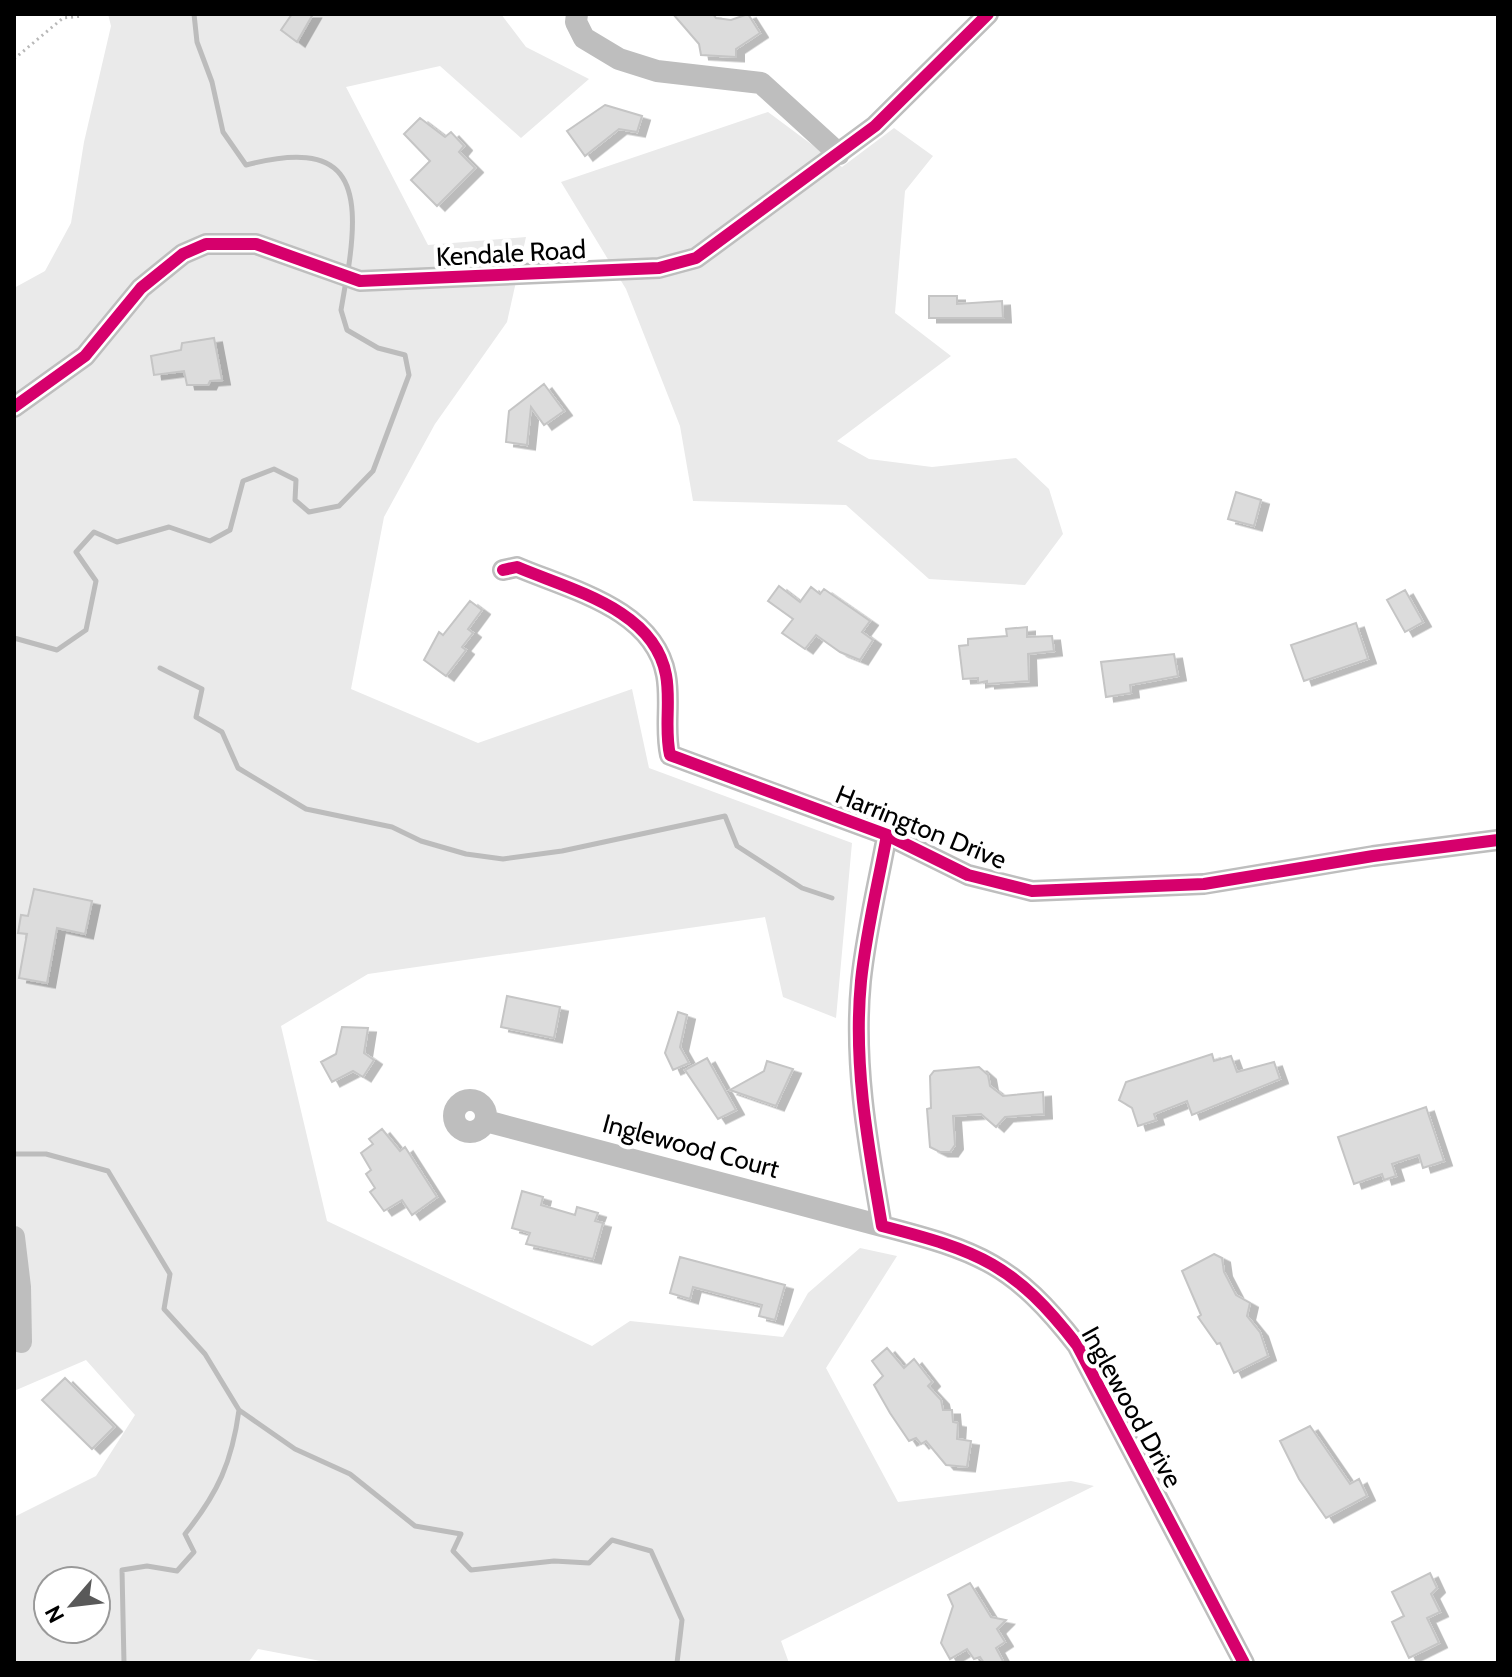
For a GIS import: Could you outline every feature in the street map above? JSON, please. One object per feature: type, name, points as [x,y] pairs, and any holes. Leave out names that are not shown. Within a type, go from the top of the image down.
[{"type":"street","points":[[577,14],[576,22],[584,38],[619,59],[657,71],[761,83],[839,154]]},
{"type":"street","name":"Kendale Road","points":[[14,407],[85,356],[141,288],[183,254],[215,243],[256,244],[350,278],[659,268],[696,258],[875,126],[974,19]]},
{"type":"street","name":"Harrington Drive","points":[[503,570],[517,567],[613,608],[645,630],[666,675],[670,755],[887,835],[968,875],[1032,891],[1204,884],[1373,856],[1498,840]]},
{"type":"street","points":[[882,1226],[863,1114],[859,1066],[861,982],[887,835]]},
{"type":"street","name":"Inglewood Court","points":[[486,1121],[882,1226]]},
{"type":"street","name":"Inglewood Drive","points":[[882,1226],[953,1244],[985,1257],[1017,1278],[1044,1303],[1077,1345],[1244,1663]]},
{"type":"street","points":[[14,1237],[20,1287],[21,1342]]},
{"type":"path","points":[[14,59],[63,18],[83,16]]},
{"type":"shaded area","points":[[108,14],[501,14],[526,47],[589,79],[521,138],[440,66],[346,87],[428,245],[526,237],[507,322],[435,424],[384,517],[351,689],[478,743],[632,689],[649,768],[852,843],[836,1018],[783,997],[765,917],[368,974],[281,1026],[327,1221],[592,1346],[630,1321],[783,1337],[808,1293],[860,1248],[897,1256],[826,1368],[898,1502],[1071,1481],[1094,1486],[781,1641],[789,1663],[331,1663],[258,1649],[248,1663],[14,1663],[14,1517],[96,1476],[135,1415],[86,1360],[14,1391],[14,288],[45,271],[71,223],[84,142],[111,26]]},
{"type":"shaded area","points":[[768,112],[842,167],[894,128],[933,156],[905,191],[895,313],[951,356],[837,441],[869,459],[932,467],[1016,458],[1049,489],[1063,534],[1025,585],[929,579],[846,505],[693,501],[680,426],[626,289],[561,182]]},
{"type":"building","points":[[292,14],[313,14],[297,42],[281,30]]},
{"type":"building","points":[[673,14],[713,14],[716,18],[731,20],[748,14],[760,33],[736,49],[736,57],[701,55],[699,44]]},
{"type":"building","points":[[605,105],[642,116],[637,132],[619,129],[585,156],[567,131]]},
{"type":"building","points":[[420,118],[445,137],[451,132],[464,146],[459,152],[475,168],[437,206],[411,180],[430,161],[404,134]]},
{"type":"building","points":[[929,296],[957,296],[957,304],[1002,301],[1003,318],[929,318]]},
{"type":"building","points":[[214,338],[222,380],[210,381],[208,385],[187,385],[184,371],[154,375],[151,356],[181,350],[182,343]]},
{"type":"building","points":[[544,384],[564,411],[544,425],[531,407],[527,445],[506,442],[509,411]]},
{"type":"building","points":[[1236,492],[1261,500],[1254,526],[1228,519]]},
{"type":"building","points":[[779,586],[800,602],[811,587],[820,594],[824,589],[870,621],[862,632],[873,640],[860,660],[840,652],[816,635],[805,649],[782,633],[793,619],[768,601]]},
{"type":"building","points":[[1405,590],[1423,622],[1405,632],[1387,600]]},
{"type":"building","points":[[470,601],[482,610],[468,629],[473,633],[462,647],[466,650],[446,676],[424,660],[439,632],[443,635]]},
{"type":"building","points":[[1356,623],[1368,659],[1304,681],[1291,645]]},
{"type":"building","points":[[1027,627],[1027,637],[1052,636],[1054,651],[1028,654],[1029,681],[987,684],[987,681],[978,683],[978,678],[963,679],[959,646],[968,645],[968,639],[1007,636],[1006,629]]},
{"type":"building","points":[[1174,654],[1178,676],[1130,685],[1131,693],[1106,697],[1101,662]]},
{"type":"building","points":[[34,889],[92,901],[85,934],[57,928],[47,983],[19,978],[27,934],[18,933],[21,915],[28,916]]},
{"type":"building","points":[[507,996],[560,1007],[554,1038],[501,1027]]},
{"type":"building","points":[[678,1012],[687,1015],[680,1047],[689,1063],[673,1070],[665,1053]]},
{"type":"building","points":[[342,1027],[368,1028],[364,1053],[374,1060],[363,1077],[353,1071],[332,1082],[321,1062],[336,1054]]},
{"type":"building","points":[[1212,1054],[1214,1061],[1231,1056],[1237,1072],[1274,1062],[1280,1079],[1192,1115],[1187,1101],[1154,1114],[1156,1120],[1138,1126],[1132,1108],[1119,1100],[1126,1082]]},
{"type":"building","points":[[707,1058],[736,1110],[718,1119],[685,1070]]},
{"type":"building","points":[[767,1061],[793,1069],[776,1106],[730,1090],[764,1071]]},
{"type":"building","points":[[979,1067],[988,1075],[990,1086],[1003,1096],[1043,1092],[1044,1114],[1005,1117],[996,1127],[981,1114],[953,1116],[955,1145],[950,1152],[940,1152],[930,1147],[927,1109],[931,1108],[930,1076],[934,1071]]},
{"type":"building","points":[[1426,1107],[1444,1161],[1423,1168],[1419,1155],[1392,1164],[1396,1176],[1384,1180],[1382,1174],[1354,1184],[1338,1137]]},
{"type":"building","points":[[382,1129],[400,1151],[405,1147],[437,1197],[412,1215],[402,1200],[384,1211],[370,1192],[375,1188],[366,1174],[371,1170],[361,1153],[373,1144],[369,1139]]},
{"type":"building","points":[[522,1191],[543,1197],[541,1205],[575,1215],[577,1207],[598,1213],[595,1221],[603,1223],[593,1259],[526,1244],[530,1233],[512,1228]]},
{"type":"building","points":[[1214,1254],[1222,1258],[1224,1272],[1236,1295],[1250,1303],[1247,1316],[1260,1332],[1268,1356],[1234,1373],[1220,1343],[1217,1344],[1198,1317],[1201,1315],[1182,1271]]},
{"type":"building","points":[[680,1257],[785,1285],[775,1320],[759,1316],[762,1305],[693,1287],[690,1299],[670,1293]]},
{"type":"building","points":[[887,1348],[904,1368],[914,1359],[932,1382],[928,1386],[941,1400],[943,1410],[952,1410],[953,1422],[958,1423],[957,1439],[971,1441],[967,1467],[946,1465],[926,1441],[921,1444],[916,1438],[909,1441],[890,1413],[874,1385],[883,1376],[872,1361]]},
{"type":"building","points":[[65,1378],[114,1427],[92,1449],[42,1400]]},
{"type":"building","points":[[1310,1426],[1350,1484],[1359,1479],[1367,1496],[1326,1518],[1299,1479],[1280,1441]]},
{"type":"building","points":[[1430,1573],[1437,1588],[1431,1594],[1440,1612],[1427,1618],[1439,1643],[1409,1658],[1392,1622],[1404,1616],[1392,1592]]},
{"type":"building","points":[[970,1583],[991,1617],[1006,1620],[997,1629],[1005,1642],[996,1648],[1004,1663],[984,1663],[980,1657],[974,1659],[967,1649],[950,1659],[941,1643],[953,1606],[948,1595]]},
{"type":"waterway","points":[[194,14],[197,42],[212,82],[223,132],[246,165],[280,158],[307,158],[326,163],[340,174],[349,191],[352,212],[348,271]]},
{"type":"waterway","points":[[14,638],[57,650],[86,630],[96,581],[76,552],[94,532],[117,542],[169,527],[210,541],[230,530],[243,481],[274,469],[296,480],[295,500],[309,512],[339,506],[373,471],[409,375],[405,355],[378,348],[347,330],[341,310],[346,281]]},
{"type":"waterway","points":[[160,668],[202,689],[196,717],[222,732],[238,768],[306,809],[392,827],[421,841],[466,854],[503,859],[562,851],[725,816],[737,846],[802,888],[832,898]]},
{"type":"waterway","points":[[14,1154],[46,1154],[108,1171],[170,1274],[164,1309],[205,1354],[239,1410],[295,1449],[350,1474],[415,1526],[461,1534],[453,1551],[471,1570],[554,1561],[589,1563],[612,1540],[651,1551],[682,1620],[677,1663]]},
{"type":"waterway","points":[[124,1663],[122,1570],[147,1566],[177,1571],[194,1552],[185,1534],[222,1476],[239,1410]]},
{"type":"cycle path","points":[[14,407],[85,356],[141,288],[183,254],[206,244],[256,244],[360,281],[659,268],[696,258],[875,126],[988,14]]},
{"type":"cycle path","points":[[503,570],[517,567],[585,594],[628,618],[645,634],[658,652],[666,675],[670,755],[887,835],[968,875],[1032,891],[1204,884],[1373,856],[1498,840]]},
{"type":"cycle path","points":[[887,835],[866,944],[859,1012],[863,1104],[882,1226],[945,1244],[992,1264],[1013,1278],[1055,1318],[1077,1345],[1244,1663]]}]
